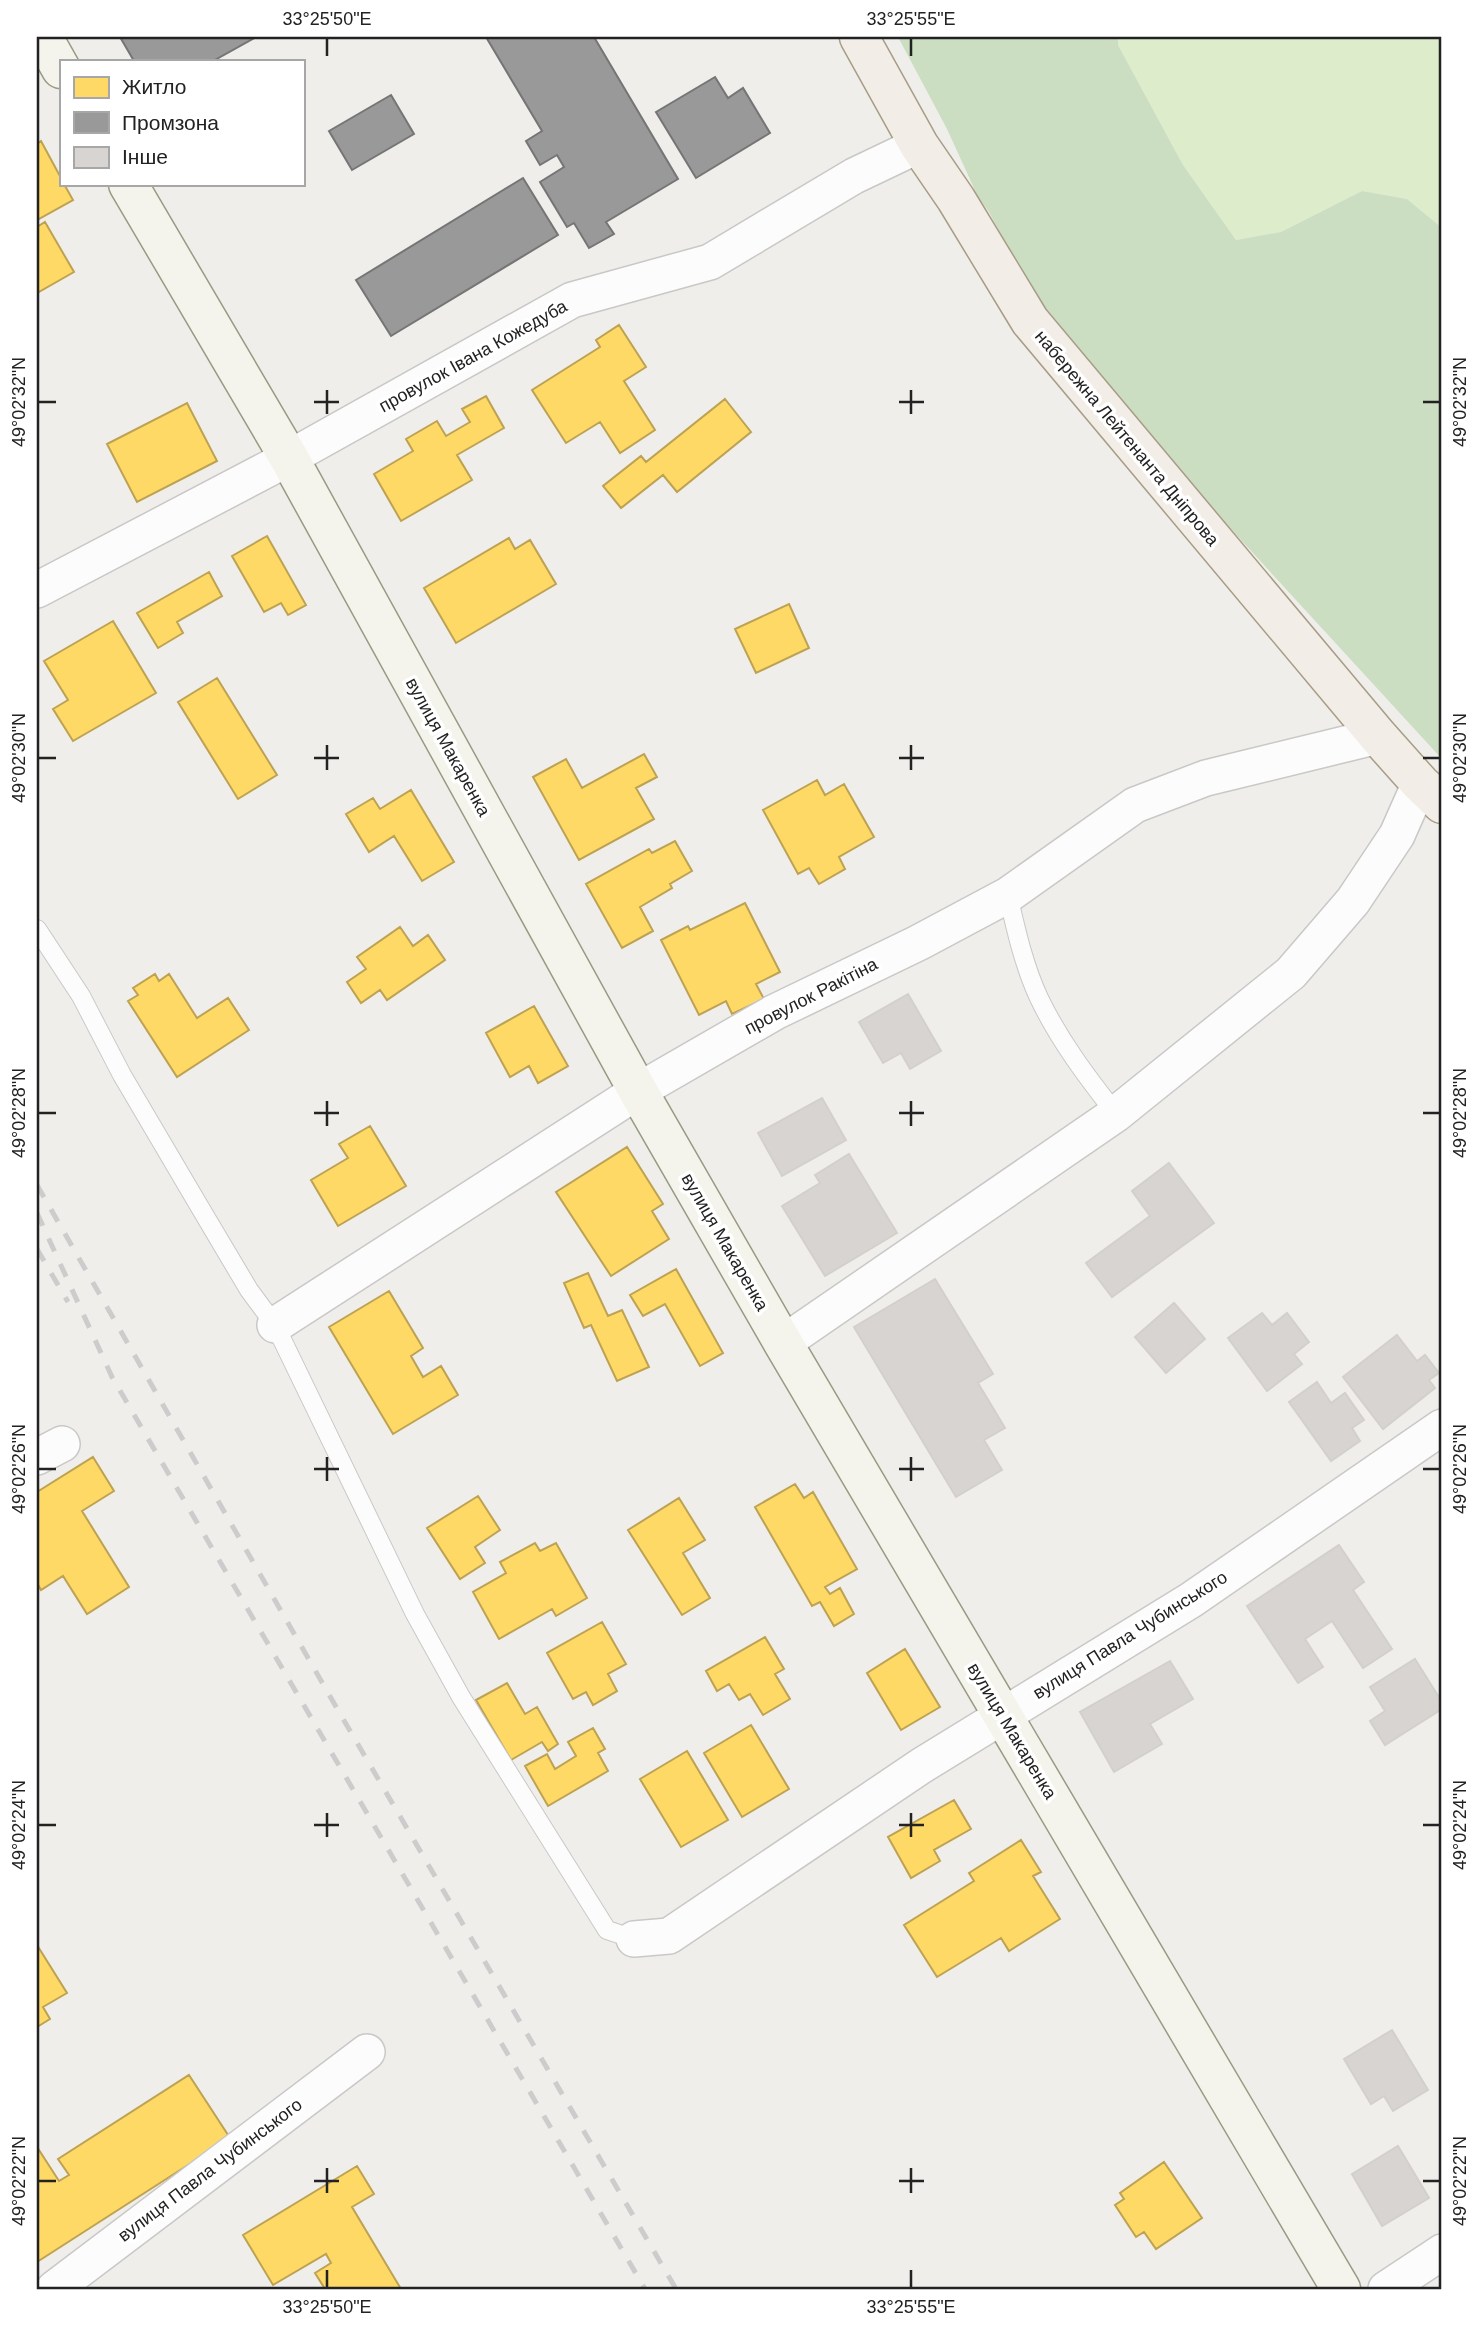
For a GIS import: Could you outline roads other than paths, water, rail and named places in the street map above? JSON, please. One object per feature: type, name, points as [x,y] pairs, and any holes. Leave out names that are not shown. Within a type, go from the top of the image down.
[{"type":"main road","points":[[43,37],[60,67]]},
{"type":"main road","name":"набережна Лейтенанта Дніпрова","points":[[859,37],[919,145],[956,199],[1030,321],[1378,736],[1431,794]]},
{"type":"main road","name":"вулиця Макаренка","points":[[129,186],[289,458],[638,1091],[783,1343],[1341,2289]]},
{"type":"street","name":"провулок Івана Кожедуба","points":[[37,590],[289,458],[572,300],[710,262],[854,176],[919,145]]},
{"type":"street","name":"провулок Ракітіна","points":[[275,1325],[638,1091],[775,1012],[918,943],[1008,895],[1135,805],[1206,778],[1378,736]]},
{"type":"street","points":[[783,1343],[1116,1114],[1292,973],[1353,901],[1397,835],[1431,794]]},
{"type":"street","name":"вулиця Павла Чубинського","points":[[634,1939],[669,1936],[921,1766],[1191,1600],[1442,1427]]},
{"type":"street","name":"вулиця Павла Чубинського","points":[[54,2289],[366,2052]]},
{"type":"street","points":[[1386,2289],[1442,2252]]},
{"type":"lane","points":[[1008,895],[1018,941],[1038,997],[1075,1062],[1116,1114]]},
{"type":"lane","points":[[37,929],[82,996],[122,1075],[250,1290],[275,1325],[415,1614],[461,1698],[607,1930],[634,1939]]},
{"type":"railway","points":[[37,1185],[335,1705],[676,2289]]},
{"type":"railway","points":[[37,1213],[112,1377],[645,2289]]},
{"type":"railway","points":[[37,1249],[68,1302]]}]
